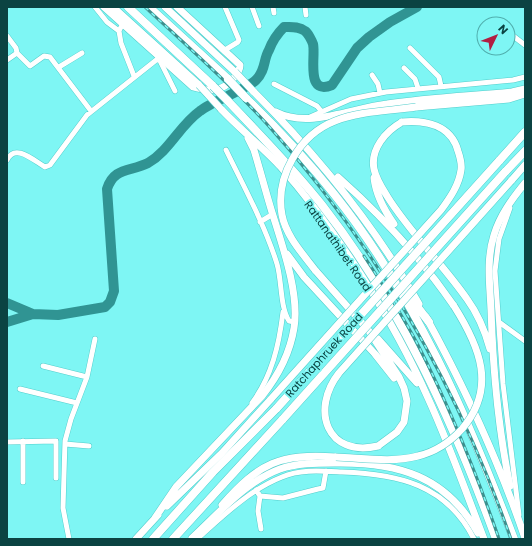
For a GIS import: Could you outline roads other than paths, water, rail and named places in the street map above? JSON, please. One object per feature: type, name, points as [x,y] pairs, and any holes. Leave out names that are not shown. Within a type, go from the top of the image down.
[{"type":"main road","points":[[104,7],[193,87],[217,90],[235,78],[240,66],[225,50],[177,7]]},
{"type":"main road","name":"Rattanathibet Road","points":[[114,7],[199,85],[221,109],[280,167],[315,210],[341,246],[383,312],[428,396],[450,449],[482,539]]},
{"type":"main road","name":"Rattanathibet Road","points":[[128,7],[227,100],[322,205],[368,269],[435,390],[458,441],[496,539]]},
{"type":"main road","points":[[150,7],[228,79],[277,128],[335,194],[381,259],[429,322]]},
{"type":"main road","points":[[165,7],[235,72],[321,163],[342,188],[389,254],[429,322],[459,378],[497,462],[525,538]]},
{"type":"main road","points":[[272,110],[283,116],[305,119],[319,118],[387,104],[512,92],[525,89]]},
{"type":"main road","points":[[525,94],[509,100],[416,107],[351,116],[335,121],[319,129],[300,146],[292,160],[284,182],[281,201],[282,216],[288,232],[315,270],[368,331],[399,377],[404,388],[407,401],[404,422],[397,432],[378,446],[359,448],[338,440],[325,422],[324,410],[328,388],[339,373],[511,181],[525,165]]},
{"type":"main road","points":[[136,539],[155,518],[222,453],[271,400],[441,210],[450,198],[459,180],[462,168],[460,156],[456,144],[447,132],[435,124],[418,121],[402,122],[384,135],[376,154],[373,168],[377,193],[382,205],[414,252],[454,306],[473,339],[482,372],[480,397],[465,425],[452,440],[443,446],[419,456],[390,460],[303,455],[273,462],[260,469],[238,488],[193,539]]},
{"type":"main road","name":"Ratchaphruek Road","points":[[152,539],[213,472],[277,408],[525,132]]},
{"type":"main road","points":[[155,518],[176,487],[274,381],[287,353],[295,322],[291,283],[284,249],[254,150],[247,135]]},
{"type":"main road","name":"Ratchaphruek Road","points":[[174,539],[525,151]]},
{"type":"main road","points":[[321,163],[378,213],[414,252]]},
{"type":"main road","points":[[373,168],[380,185],[402,219],[467,299],[483,328],[493,358]]},
{"type":"main road","points":[[514,506],[499,424],[493,358],[488,270],[490,251],[498,222],[525,183]]},
{"type":"main road","points":[[284,249],[304,277],[391,373],[407,401]]},
{"type":"main road","points":[[381,259],[450,383],[473,434],[514,539]]},
{"type":"main road","points":[[354,314],[401,363],[428,396]]},
{"type":"main road","points":[[193,539],[248,487],[270,474],[296,465],[354,463],[385,466],[428,480],[450,496],[460,506],[482,539]]},
{"type":"street","points":[[95,7],[107,22],[119,31],[121,43],[134,76]]},
{"type":"street","points":[[225,7],[239,40],[225,50]]},
{"type":"street","points":[[252,7],[259,26]]},
{"type":"street","points":[[273,7],[274,13]]},
{"type":"street","points":[[305,7],[306,15]]},
{"type":"street","points":[[119,31],[125,25]]},
{"type":"street","points":[[7,36],[16,48],[17,53],[28,65],[48,55],[59,67],[91,111]]},
{"type":"street","points":[[516,38],[525,45]]},
{"type":"street","points":[[410,48],[439,78],[441,86]]},
{"type":"street","points":[[7,60],[17,53]]},
{"type":"street","points":[[59,67],[82,53]]},
{"type":"street","points":[[7,160],[10,154],[14,151],[20,152],[45,167],[50,165],[91,111],[159,58],[175,91]]},
{"type":"street","points":[[404,68],[415,79],[418,88]]},
{"type":"street","points":[[372,75],[378,84],[380,93]]},
{"type":"street","points":[[305,119],[346,100],[380,93],[418,88],[513,80],[525,77]]},
{"type":"street","points":[[274,84],[316,106],[322,112]]},
{"type":"street","points":[[226,150],[260,222],[276,264],[288,321],[295,322]]},
{"type":"street","points":[[520,523],[503,384],[495,270],[499,239],[507,213],[525,183]]},
{"type":"street","points":[[260,222],[273,214]]},
{"type":"street","points":[[236,423],[260,391],[271,370],[277,349],[284,306]]},
{"type":"street","points":[[499,322],[525,341]]},
{"type":"street","points":[[69,539],[63,508],[65,443],[77,403],[87,377],[95,339]]},
{"type":"street","points":[[44,366],[87,377]]},
{"type":"street","points":[[20,389],[77,403]]},
{"type":"street","points":[[23,441],[23,482]]},
{"type":"street","points":[[56,441],[56,478]]},
{"type":"street","points":[[7,442],[56,441],[89,446]]},
{"type":"street","points":[[193,539],[256,490],[284,476],[314,471],[370,473],[389,476],[419,485],[448,504],[457,513],[474,539]]},
{"type":"street","points":[[260,496],[283,498],[323,488],[326,471]]},
{"type":"street","points":[[256,490],[260,496],[258,511],[261,529]]},
{"type":"waterway","points":[[7,303],[33,314],[58,315],[105,307],[110,302],[114,291],[107,189],[110,182],[118,173],[141,166],[155,158],[162,152],[186,123],[200,111],[256,80],[263,69],[267,54],[272,44],[284,27],[300,28],[309,35],[314,50],[313,65],[315,80],[318,85],[324,87],[332,85],[357,48],[369,37],[390,22],[417,7]]},
{"type":"waterway","points":[[7,322],[33,314]]},
{"type":"railway","points":[[145,7],[222,78],[266,123],[306,170],[378,267],[410,319],[439,371],[465,426],[511,539]]},
{"type":"railway","points":[[364,256],[405,322],[441,392],[462,440],[499,539]]}]
